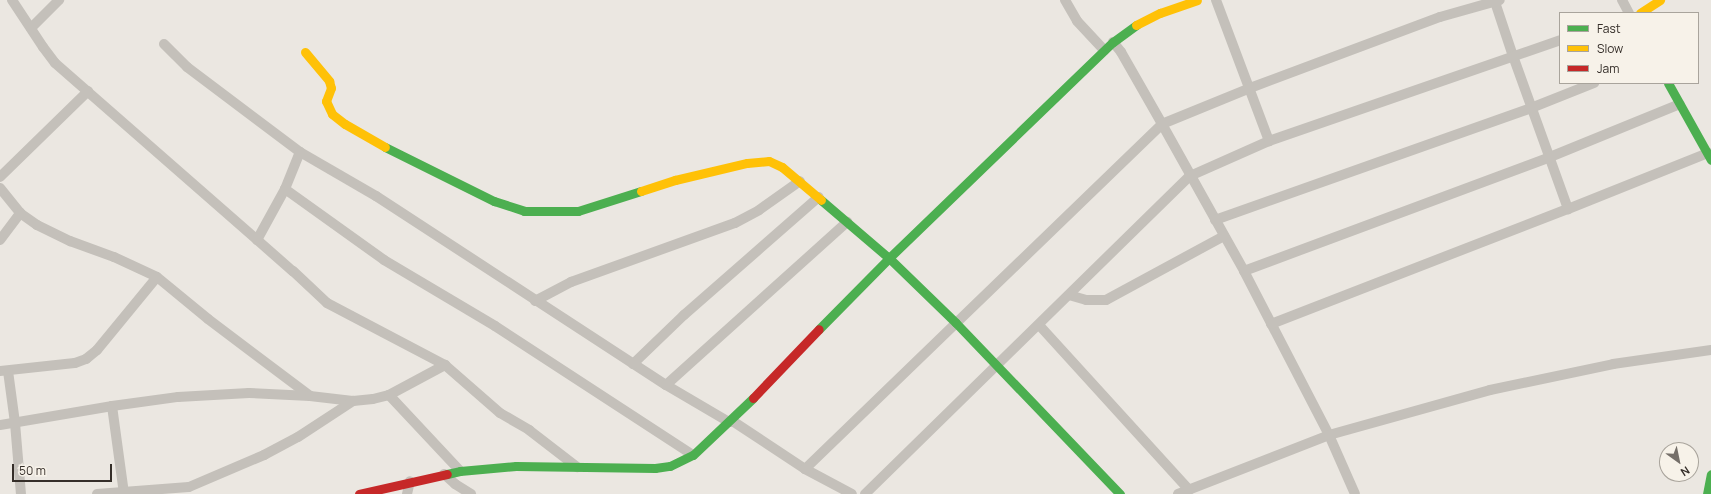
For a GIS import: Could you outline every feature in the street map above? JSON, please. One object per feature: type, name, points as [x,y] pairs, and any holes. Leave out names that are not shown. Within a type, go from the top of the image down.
[{"type":"street","points":[[12,0],[55,63],[327,303],[445,365],[500,413],[529,430],[579,468]]},
{"type":"street","points":[[31,28],[59,0]]},
{"type":"street","points":[[1066,0],[1077,21],[1104,50]]},
{"type":"street","points":[[359,494],[410,481],[460,471],[516,466],[655,468],[670,466],[693,455],[729,422],[889,258],[1104,50],[1140,23],[1160,13],[1197,0]]},
{"type":"street","points":[[1216,0],[1269,141]]},
{"type":"street","points":[[1622,0],[1628,12]]},
{"type":"street","points":[[1638,12],[1660,0]]},
{"type":"street","points":[[805,469],[1162,124],[1250,88],[1440,17],[1498,1],[1513,56],[1568,209]]},
{"type":"street","points":[[865,494],[1190,176],[1269,141],[1559,40]]},
{"type":"street","points":[[1113,42],[1121,52],[1244,271],[1329,435],[1355,494]]},
{"type":"street","points":[[164,44],[187,67],[300,152],[376,196],[666,385],[729,422],[734,422],[805,469],[852,494]]},
{"type":"street","points":[[305,52],[329,81],[332,88],[326,101],[328,108],[332,114],[345,124],[396,153],[494,201],[524,211],[578,211],[675,180],[759,161],[769,161],[782,167],[889,258],[956,323],[1120,494]]},
{"type":"street","points":[[1215,220],[1531,108],[1591,84]]},
{"type":"street","points":[[1271,324],[1709,156],[1669,84]]},
{"type":"street","points":[[0,177],[88,91]]},
{"type":"street","points":[[1244,271],[1550,157],[1680,104]]},
{"type":"street","points":[[257,240],[285,189],[300,152]]},
{"type":"street","points":[[535,301],[571,282],[735,223],[759,210],[800,181]]},
{"type":"street","points":[[0,188],[20,213],[37,225],[70,241],[114,257],[157,277],[208,319],[310,396]]},
{"type":"street","points":[[285,189],[384,260],[495,326],[693,455]]},
{"type":"street","points":[[633,364],[684,315],[819,197]]},
{"type":"street","points":[[0,240],[20,213]]},
{"type":"street","points":[[666,385],[848,222]]},
{"type":"street","points":[[1069,295],[1086,300],[1106,300],[1224,236]]},
{"type":"street","points":[[21,494],[15,423],[4,371],[76,363],[86,358],[97,350],[157,277]]},
{"type":"street","points":[[1039,325],[1189,490]]},
{"type":"street","points":[[1178,494],[1329,435],[1490,390],[1613,364],[1711,350]]},
{"type":"street","points":[[0,425],[112,406],[186,396],[249,394],[310,396],[353,402],[389,395],[445,365]]},
{"type":"street","points":[[389,395],[460,471]]},
{"type":"street","points":[[97,494],[188,487],[264,455],[298,437],[353,402]]},
{"type":"street","points":[[112,406],[124,493]]},
{"type":"street","points":[[444,474],[455,484],[471,494]]},
{"type":"street","points":[[1707,494],[1711,474]]},
{"type":"street","points":[[407,494],[410,481]]},
{"type":"traffic: fast","points":[[819,329],[889,258],[1113,42],[1136,25]]},
{"type":"traffic: fast","points":[[1669,84],[1711,160]]},
{"type":"traffic: fast","points":[[385,147],[494,201],[524,211],[578,211],[641,191]]},
{"type":"traffic: fast","points":[[821,200],[889,258],[956,323],[1120,494]]},
{"type":"traffic: fast","points":[[447,474],[460,471],[516,466],[655,468],[670,466],[693,455],[753,398]]},
{"type":"traffic: fast","points":[[1707,494],[1711,474]]},
{"type":"traffic: slow","points":[[1136,25],[1160,13],[1197,0]]},
{"type":"traffic: slow","points":[[1642,12],[1660,0]]},
{"type":"traffic: slow","points":[[305,52],[329,81],[331,88],[326,101],[332,114],[345,124],[385,147]]},
{"type":"traffic: slow","points":[[641,191],[675,180],[747,163],[769,161],[782,167],[821,200]]},
{"type":"traffic: jam","points":[[753,398],[819,329]]},
{"type":"traffic: jam","points":[[359,494],[447,474]]}]
